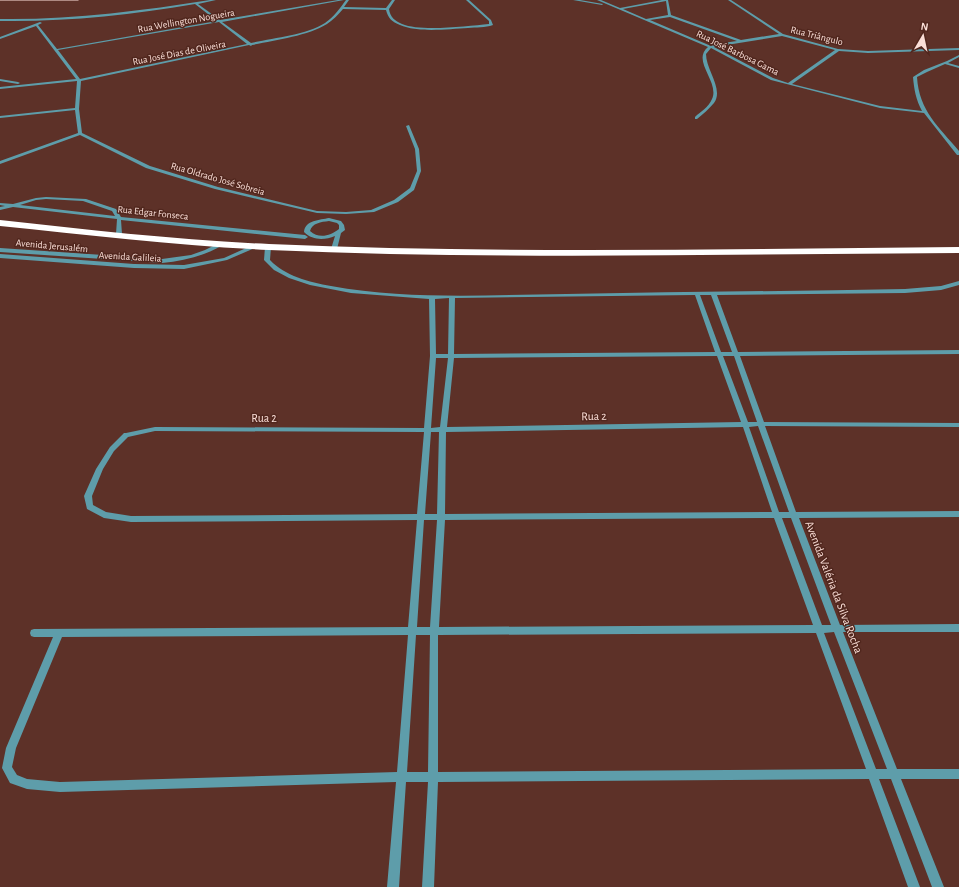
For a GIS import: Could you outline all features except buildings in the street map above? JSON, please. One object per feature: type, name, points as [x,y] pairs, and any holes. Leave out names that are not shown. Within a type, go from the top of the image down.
[{"type":"highway","points":[[0,223],[221,244],[334,249],[458,252],[959,250]]},
{"type":"street","points":[[0,20],[46,21],[113,16],[215,0]]},
{"type":"street","name":"Rua Wellington Nogueira","points":[[55,50],[343,0]]},
{"type":"street","name":"Rua José Dias de Oliveira","points":[[0,88],[79,80],[251,45],[316,29],[328,24],[334,19],[348,0]]},
{"type":"street","points":[[387,9],[394,0]]},
{"type":"street","points":[[387,9],[388,14],[398,24],[410,27],[491,25],[490,21],[468,0]]},
{"type":"street","points":[[574,0],[610,5]]},
{"type":"street","name":"Rua José Barbosa Gama","points":[[598,0],[711,47],[761,74],[789,84],[880,107],[924,112]]},
{"type":"street","points":[[621,9],[667,0],[670,16]]},
{"type":"street","name":"Rua Triângulo","points":[[728,0],[782,35],[838,50],[868,52],[959,49]]},
{"type":"street","points":[[195,3],[251,45]]},
{"type":"street","points":[[342,8],[387,9]]},
{"type":"street","points":[[646,20],[670,16],[742,41]]},
{"type":"street","points":[[0,38],[46,21]]},
{"type":"street","points":[[0,163],[80,134],[77,109],[79,80],[36,24]]},
{"type":"street","points":[[696,118],[708,108],[715,98],[716,89],[705,67],[706,53],[711,47],[782,35]]},
{"type":"street","points":[[789,84],[838,50]]},
{"type":"street","points":[[936,50],[950,54],[954,60]]},
{"type":"street","points":[[958,151],[924,112],[914,86],[914,77],[922,72],[948,64],[959,56]]},
{"type":"street","points":[[948,64],[959,67]]},
{"type":"street","points":[[0,80],[25,85]]},
{"type":"street","points":[[0,117],[77,109]]},
{"type":"street","name":"Rua Oldrado José Sobreia","points":[[80,134],[148,167],[217,188],[317,212],[346,213],[372,211],[396,201],[412,189],[419,171],[417,149],[408,126]]},
{"type":"street","points":[[0,210],[12,205],[36,199],[84,200],[114,210],[119,218],[119,234]]},
{"type":"street","name":"Rua Edgar Fonseca","points":[[0,204],[119,218],[306,234],[324,237],[339,233]]},
{"type":"street","points":[[301,248],[307,229],[312,223],[317,212]]},
{"type":"street","points":[[334,249],[339,233],[342,230],[346,213]]},
{"type":"street","points":[[312,223],[335,220],[342,225]]},
{"type":"street","name":"Avenida Jerusalém","points":[[0,250],[136,261],[175,261],[198,256],[221,244]]},
{"type":"street","name":"Avenida Galileia","points":[[0,256],[134,266],[184,267],[225,259],[255,246]]},
{"type":"street","points":[[268,247],[268,260],[275,268],[292,277],[322,286],[363,292],[432,296],[697,294],[905,290],[941,288],[959,283]]},
{"type":"street","name":"Avenida Valéria da Silva Rocha","points":[[712,293],[737,354],[794,516],[837,630],[895,774],[938,887]]},
{"type":"street","points":[[697,294],[818,630],[874,775],[914,887]]},
{"type":"street","points":[[393,887],[433,356],[432,296]]},
{"type":"street","points":[[428,887],[433,777],[434,632],[441,517],[443,429],[451,356],[452,296]]},
{"type":"street","points":[[433,356],[959,352]]},
{"type":"street","name":"Rua 2","points":[[421,517],[131,519],[104,515],[90,507],[88,496],[100,469],[112,449],[126,434],[155,429],[427,430],[745,424],[959,425]]},
{"type":"street","points":[[421,517],[959,514]]},
{"type":"street","points":[[34,633],[837,630],[959,628]]},
{"type":"street","points":[[59,634],[11,748],[7,768],[14,779],[27,784],[60,787],[401,777],[959,774]]},
{"type":"railway","points":[[0,0],[78,0]]}]
